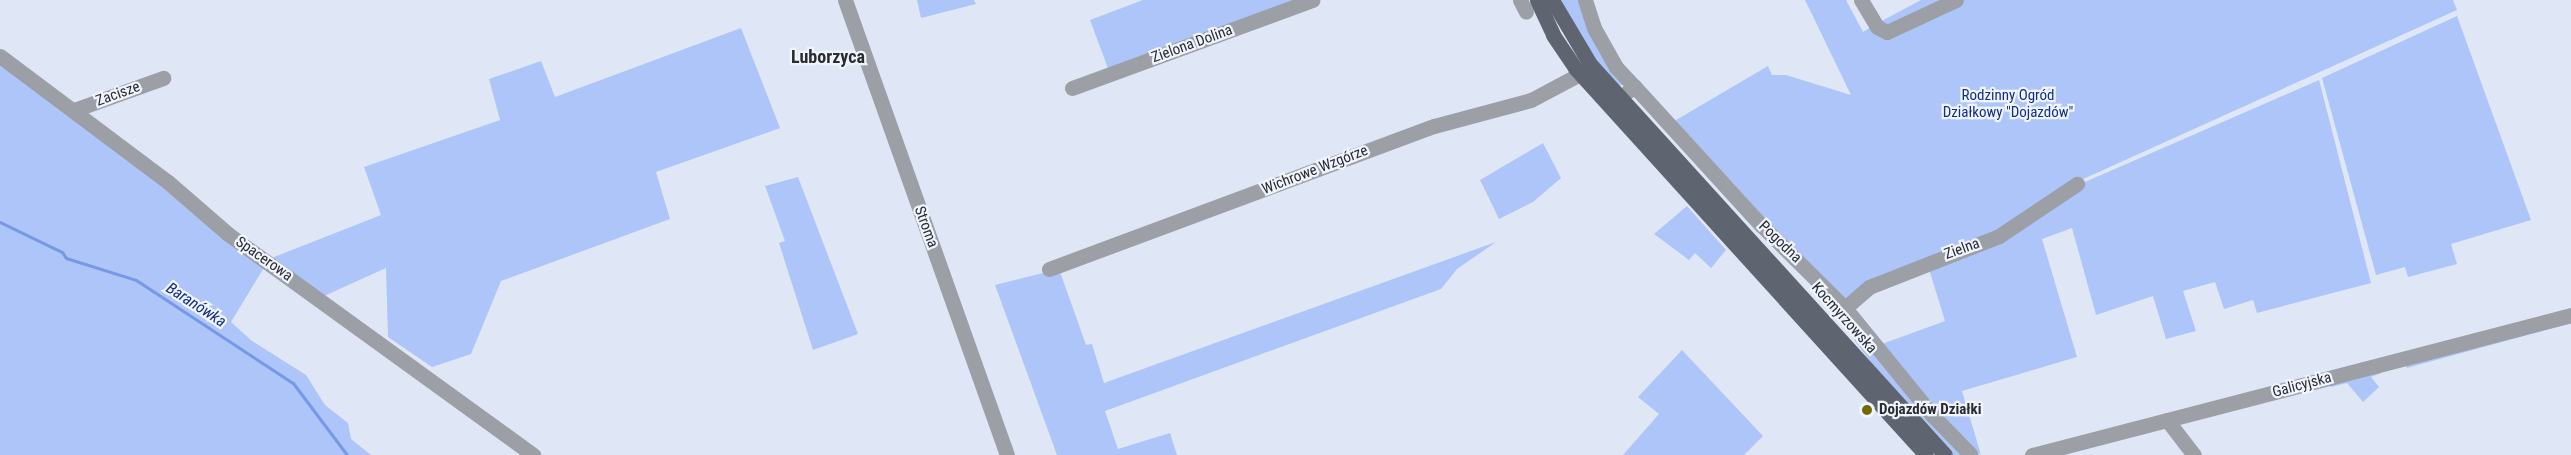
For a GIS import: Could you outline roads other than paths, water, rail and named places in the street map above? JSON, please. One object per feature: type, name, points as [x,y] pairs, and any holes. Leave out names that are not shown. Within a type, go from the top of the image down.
[{"type":"main road","points":[[1537,0],[1553,35],[1580,74],[1712,209]]},
{"type":"main road","points":[[1552,0],[1572,39],[1712,209]]},
{"type":"main road","name":"Kocmyrzowska","points":[[1712,209],[1926,455]]},
{"type":"main road","name":"Kocmyrzowska","points":[[1712,209],[1944,455]]},
{"type":"street","name":"Stroma","points":[[845,0],[1007,455]]},
{"type":"street","name":"Zielona Dolina","points":[[1072,88],[1312,0]]},
{"type":"street","name":"Pogodna","points":[[1585,0],[1594,28],[1616,67],[1761,225],[1845,308],[1933,416],[1971,455]]},
{"type":"street","points":[[1861,0],[1876,27],[1887,32],[1956,0]]},
{"type":"street","name":"Spacerowa","points":[[0,56],[74,110],[228,234],[533,455]]},
{"type":"street","name":"Wichrowe Wzgórze","points":[[1049,269],[1434,126],[1531,100],[1580,74]]},
{"type":"street","name":"Zacisze","points":[[74,110],[163,78]]},
{"type":"street","points":[[1619,97],[1634,86]]},
{"type":"street","name":"Zielna","points":[[1845,308],[1869,287],[1999,236],[2077,184]]},
{"type":"street","name":"Galicyjska","points":[[2032,455],[2571,315]]},
{"type":"street","points":[[2167,420],[2194,455]]},
{"type":"waterway","name":"Baranówka","points":[[0,222],[62,252],[66,258],[136,280],[293,383],[347,455]]},
{"type":"place","name":"Dojazdów Działki","points":[[1867,410]]},
{"type":"district","name":"Luborzyca","points":[[828,57]]},
{"type":"park label","name":"Rodzinny Ogród Działkowy \"Dojazdów\"","points":[[2008,104]]}]
